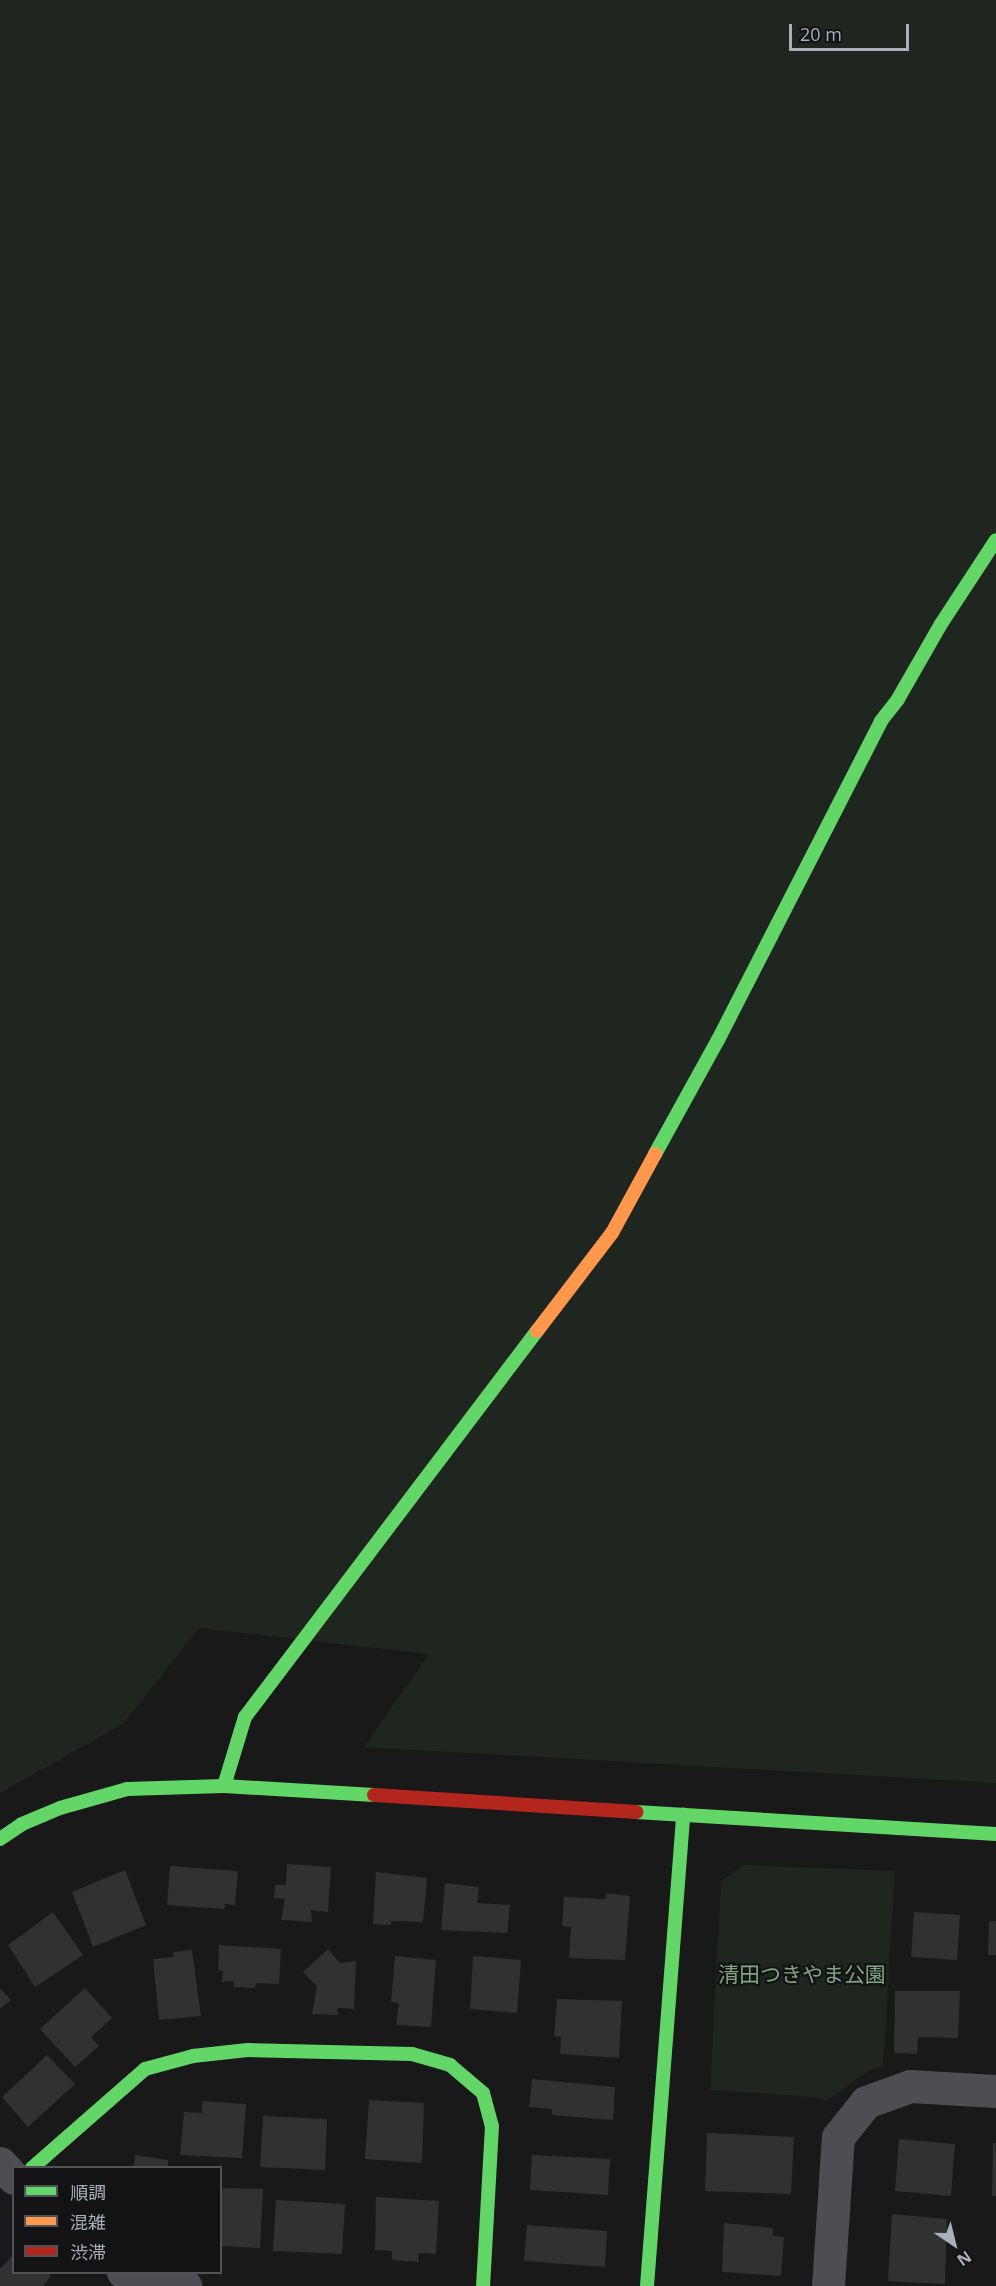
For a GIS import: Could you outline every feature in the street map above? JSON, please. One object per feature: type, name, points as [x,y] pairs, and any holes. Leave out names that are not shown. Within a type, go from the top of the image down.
[{"type":"street","points":[[224,1786],[245,1717],[612,1233],[718,1040],[881,721],[898,699],[941,624],[996,540]]},
{"type":"street","points":[[0,1839],[22,1824],[60,1808],[128,1789],[224,1786],[996,1834]]},
{"type":"street","points":[[647,2286],[683,1814]]},
{"type":"street","points":[[34,2166],[145,2069],[193,2056],[248,2050],[412,2054],[450,2065],[483,2093],[492,2126],[483,2286]]},
{"type":"street","points":[[828,2286],[838,2137],[866,2102],[910,2086],[996,2091]]},
{"type":"street","points":[[0,2163],[12,2176]]},
{"type":"street","points":[[0,2196],[12,2186]]},
{"type":"street","points":[[132,2274],[185,2286]]},
{"type":"green space","points":[[0,0],[996,0],[996,1783],[364,1747],[429,1654],[199,1628],[123,1724],[0,1793]]},
{"type":"green space","name":"清田つきやま公園","points":[[744,1865],[895,1871],[883,2067],[869,2070],[827,2101],[815,2097],[710,2090],[721,1881]]},
{"type":"building","points":[[287,1864],[331,1867],[328,1912],[311,1910],[312,1922],[281,1920],[285,1899],[274,1898],[275,1885],[286,1885]]},
{"type":"building","points":[[170,1866],[238,1871],[235,1905],[225,1904],[224,1909],[167,1905]]},
{"type":"building","points":[[125,1870],[146,1925],[93,1947],[72,1892]]},
{"type":"building","points":[[376,1872],[427,1878],[423,1922],[391,1921],[391,1925],[373,1924]]},
{"type":"building","points":[[445,1883],[479,1887],[477,1903],[510,1905],[507,1933],[441,1930]]},
{"type":"building","points":[[606,1893],[630,1896],[625,1960],[569,1958],[571,1927],[562,1926],[564,1897],[606,1899]]},
{"type":"building","points":[[53,1912],[83,1955],[35,1987],[8,1945]]},
{"type":"building","points":[[914,1912],[960,1915],[957,1960],[911,1957]]},
{"type":"building","points":[[996,1921],[996,1955],[988,1955],[989,1922]]},
{"type":"building","points":[[219,1945],[281,1949],[279,1984],[256,1983],[255,1988],[234,1987],[234,1981],[222,1982],[223,1971],[218,1970]]},
{"type":"building","points":[[328,1949],[340,1963],[356,1961],[354,2009],[337,2008],[338,2015],[312,2014],[317,1986],[303,1972]]},
{"type":"building","points":[[192,1950],[201,2016],[159,2020],[153,1959],[174,1957],[173,1952]]},
{"type":"building","points":[[395,1956],[436,1960],[431,2027],[396,2025],[399,2003],[391,2002]]},
{"type":"building","points":[[473,1956],[521,1960],[517,2013],[470,2009]]},
{"type":"building","points":[[0,1988],[11,2000],[0,2009]]},
{"type":"building","points":[[85,1988],[112,2018],[91,2037],[99,2046],[75,2067],[40,2029]]},
{"type":"building","points":[[895,1991],[960,1991],[958,2038],[918,2037],[917,2054],[894,2053]]},
{"type":"building","points":[[557,1999],[622,2001],[619,2058],[560,2054],[561,2037],[554,2036]]},
{"type":"building","points":[[47,2055],[75,2084],[28,2127],[2,2097]]},
{"type":"building","points":[[532,2079],[615,2087],[613,2120],[552,2115],[552,2109],[529,2107]]},
{"type":"building","points":[[369,2100],[424,2103],[422,2163],[365,2159]]},
{"type":"building","points":[[202,2101],[246,2104],[242,2158],[180,2155],[184,2112],[202,2113]]},
{"type":"building","points":[[263,2116],[327,2119],[325,2170],[260,2167]]},
{"type":"building","points":[[707,2133],[794,2137],[791,2194],[705,2191]]},
{"type":"building","points":[[899,2139],[955,2144],[951,2196],[895,2191]]},
{"type":"building","points":[[993,2143],[996,2143],[996,2196],[992,2196]]},
{"type":"building","points":[[135,2155],[168,2160],[168,2166],[133,2166]]},
{"type":"building","points":[[532,2155],[610,2159],[608,2195],[530,2190]]},
{"type":"building","points":[[222,2188],[263,2189],[260,2248],[222,2246]]},
{"type":"building","points":[[376,2197],[439,2201],[436,2254],[419,2253],[418,2262],[392,2260],[392,2251],[375,2250]]},
{"type":"building","points":[[276,2200],[345,2204],[342,2254],[273,2251]]},
{"type":"building","points":[[892,2214],[947,2219],[945,2284],[888,2281]]},
{"type":"building","points":[[724,2223],[773,2228],[773,2236],[784,2237],[781,2276],[722,2272]]},
{"type":"building","points":[[527,2225],[607,2231],[605,2267],[524,2261]]},
{"type":"building","points":[[12,2256],[12,2274],[49,2274],[51,2276],[43,2286],[0,2286],[0,2269]]},
{"type":"traffic: fast","points":[[655,1154],[718,1040],[881,721],[898,699],[941,624],[996,540]]},
{"type":"traffic: fast","points":[[224,1786],[245,1717],[537,1331]]},
{"type":"traffic: fast","points":[[0,1839],[22,1824],[60,1808],[127,1789],[224,1786],[374,1795]]},
{"type":"traffic: fast","points":[[636,1812],[996,1834]]},
{"type":"traffic: fast","points":[[647,2286],[683,1814]]},
{"type":"traffic: fast","points":[[34,2166],[145,2069],[193,2056],[248,2050],[412,2054],[450,2065],[483,2093],[492,2126],[483,2286]]},
{"type":"traffic: slow","points":[[537,1331],[612,1233],[655,1154]]},
{"type":"traffic: jam","points":[[374,1795],[636,1812]]}]
